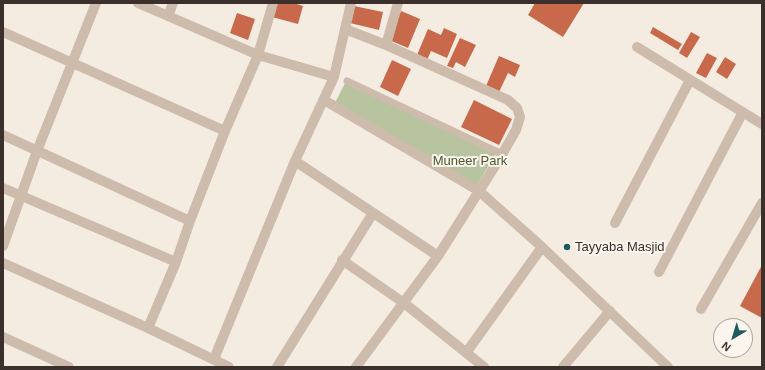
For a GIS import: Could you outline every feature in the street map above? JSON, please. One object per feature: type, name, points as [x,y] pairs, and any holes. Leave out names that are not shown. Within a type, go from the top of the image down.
[{"type":"street","points":[[3,246],[37,151],[74,62],[96,3]]},
{"type":"street","points":[[138,3],[258,55],[334,77]]},
{"type":"street","points":[[168,16],[173,3]]},
{"type":"street","points":[[148,328],[176,262],[190,221],[225,131],[258,55],[273,3]]},
{"type":"street","points":[[214,359],[295,161],[334,77],[351,3]]},
{"type":"street","points":[[386,45],[398,3]]},
{"type":"street","points":[[345,29],[386,45],[508,100],[517,108],[520,117],[516,130],[502,154],[438,256],[356,367]]},
{"type":"street","points":[[3,32],[74,62],[225,131]]},
{"type":"street","points":[[637,47],[762,124]]},
{"type":"street","points":[[615,223],[690,80]]},
{"type":"street","points":[[324,100],[479,191],[542,247],[668,367]]},
{"type":"street","points":[[659,272],[743,112]]},
{"type":"street","points":[[3,135],[190,221]]},
{"type":"street","points":[[295,161],[438,256]]},
{"type":"street","points":[[3,188],[176,262]]},
{"type":"street","points":[[701,309],[762,203]]},
{"type":"street","points":[[277,367],[342,260],[373,213]]},
{"type":"street","points":[[466,353],[542,247]]},
{"type":"street","points":[[342,260],[404,303],[484,367]]},
{"type":"street","points":[[3,263],[148,328],[229,367]]},
{"type":"street","points":[[563,367],[610,311]]},
{"type":"street","points":[[3,337],[69,367]]},
{"type":"lane","points":[[347,81],[502,154]]},
{"type":"green space","name":"Muneer Park","points":[[345,83],[496,153],[476,187],[335,103]]},
{"type":"building","points":[[277,3],[294,3],[303,6],[298,24],[272,17]]},
{"type":"building","points":[[535,3],[584,3],[563,37],[528,15]]},
{"type":"building","points":[[354,6],[383,12],[379,30],[350,23]]},
{"type":"building","points":[[401,11],[420,19],[408,48],[389,40]]},
{"type":"building","points":[[237,13],[255,19],[248,40],[230,33]]},
{"type":"building","points":[[653,27],[682,44],[678,50],[650,33]]},
{"type":"building","points":[[444,28],[457,34],[447,58],[431,51],[427,60],[417,55],[428,29],[441,35]]},
{"type":"building","points":[[691,32],[700,37],[687,58],[679,53]]},
{"type":"building","points":[[460,38],[476,45],[465,67],[456,62],[453,68],[447,66]]},
{"type":"building","points":[[707,53],[717,58],[706,78],[696,73]]},
{"type":"building","points":[[499,56],[520,65],[515,77],[508,73],[499,92],[486,86]]},
{"type":"building","points":[[725,57],[736,64],[727,79],[716,72]]},
{"type":"building","points":[[392,60],[411,69],[398,96],[380,87]]},
{"type":"building","points":[[474,100],[512,119],[499,145],[461,127]]},
{"type":"building","points":[[762,265],[762,318],[740,306]]},
{"type":"place","name":"Tayyaba Masjid","points":[[567,247]]}]
